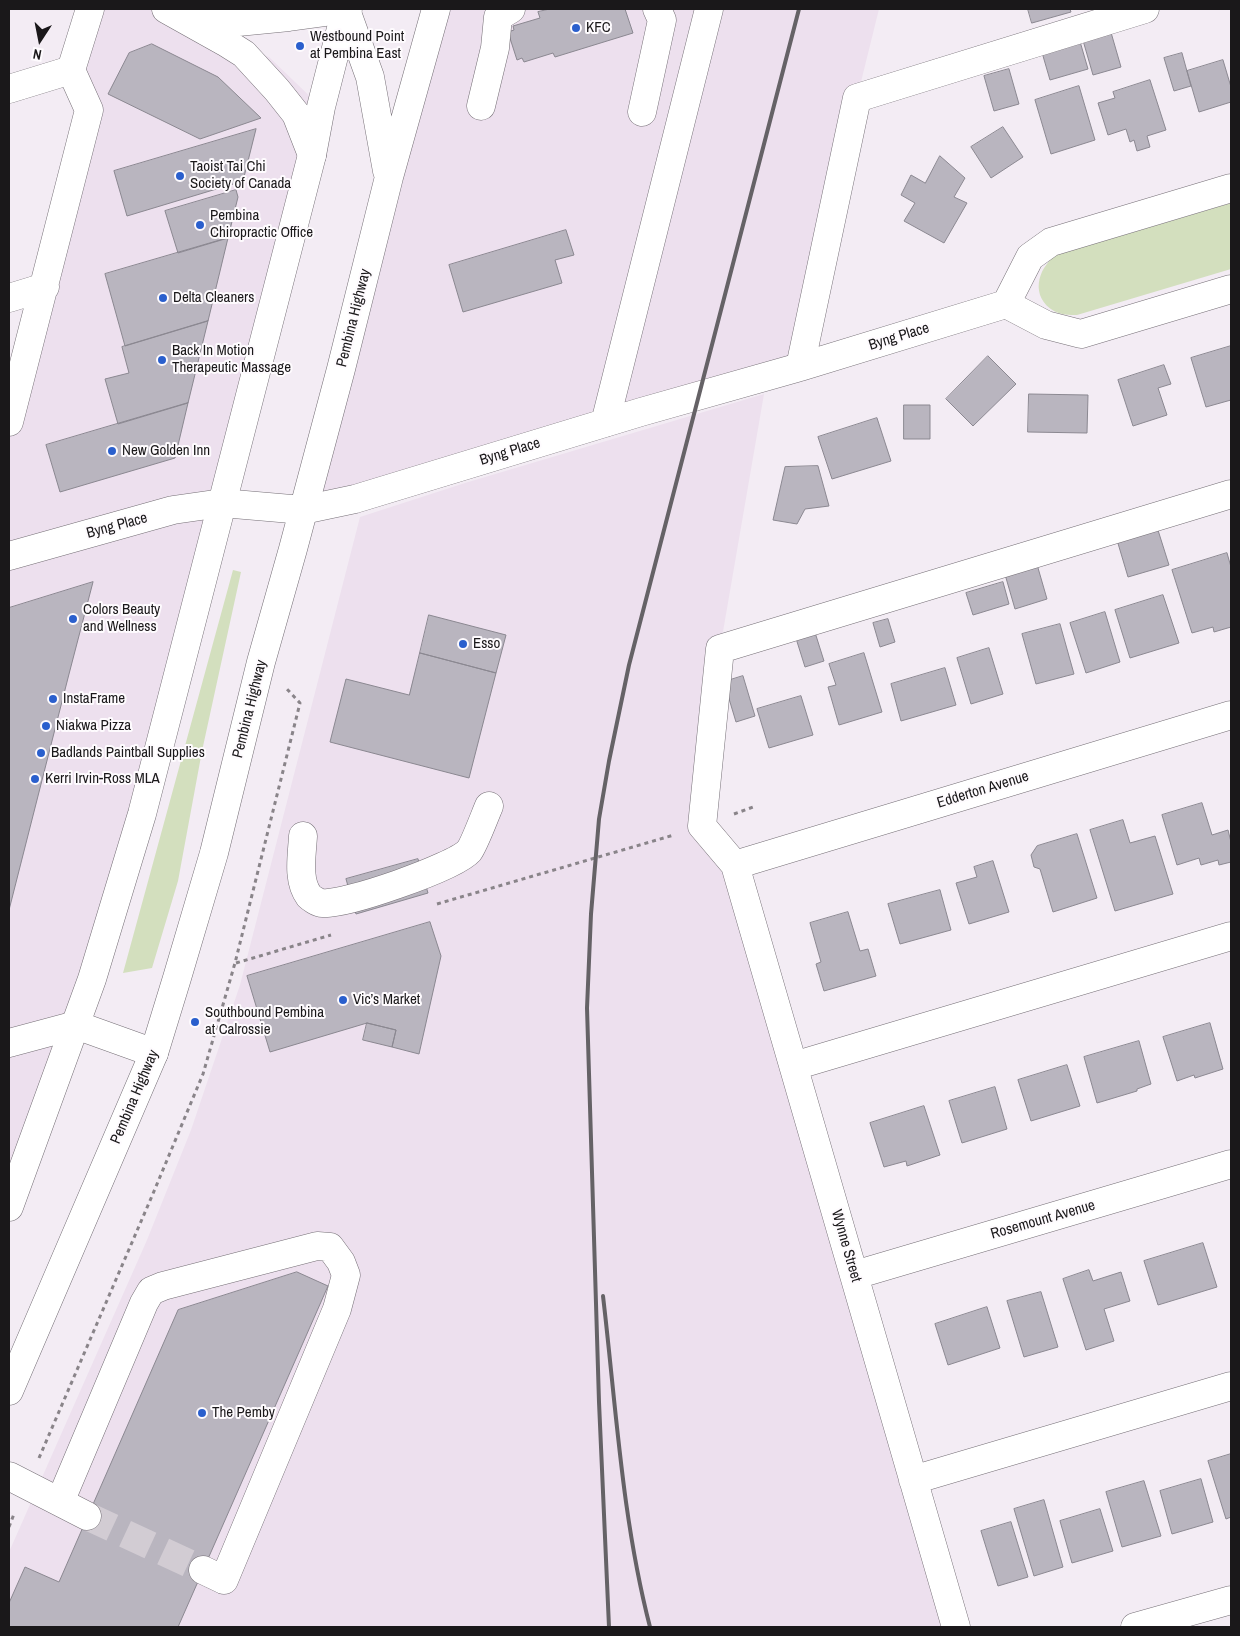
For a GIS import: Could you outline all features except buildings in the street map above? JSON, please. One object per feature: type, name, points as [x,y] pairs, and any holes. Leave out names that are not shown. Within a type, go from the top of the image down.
[{"type":"street","points":[[9,422],[89,110],[71,70],[90,9]]},
{"type":"street","points":[[346,9],[370,77],[388,177]]},
{"type":"street","points":[[176,14],[238,22],[346,9]]},
{"type":"street","points":[[9,1207],[92,979],[142,814],[312,155],[321,107],[346,9]]},
{"type":"street","name":"Pembina Highway","points":[[9,1390],[154,1053],[214,853],[260,662],[341,369],[388,177],[436,9]]},
{"type":"street","points":[[481,106],[495,48],[498,17],[511,9]]},
{"type":"street","points":[[642,112],[662,20],[657,9]]},
{"type":"street","points":[[605,423],[709,9]]},
{"type":"street","points":[[800,367],[857,98],[1145,9]]},
{"type":"street","points":[[176,14],[244,54],[296,114],[312,155]]},
{"type":"street","points":[[9,89],[71,70]]},
{"type":"street","points":[[1231,188],[1051,242],[1030,257],[1006,304],[1046,325],[1081,334],[1231,289]]},
{"type":"street","points":[[9,298],[45,287]]},
{"type":"street","name":"Byng Place","points":[[9,556],[173,510],[222,503],[303,510],[355,499],[1006,304]]},
{"type":"street","points":[[735,864],[702,826],[720,649],[1231,494]]},
{"type":"street","name":"Edderton Avenue","points":[[735,864],[1231,716]]},
{"type":"street","points":[[303,836],[302,882],[310,897],[322,903],[351,899],[423,876],[450,864],[469,851],[489,806]]},
{"type":"street","name":"Wynne Street","points":[[735,864],[956,1627]]},
{"type":"street","points":[[794,1066],[1231,936]]},
{"type":"street","points":[[9,1043],[76,1025],[154,1053]]},
{"type":"street","name":"Rosemount Avenue","points":[[855,1275],[1231,1164]]},
{"type":"street","points":[[60,1502],[144,1303],[151,1291],[163,1286],[317,1246],[330,1247],[341,1262],[346,1275],[330,1327],[224,1580],[203,1570]]},
{"type":"street","points":[[913,1480],[1231,1386]]},
{"type":"street","points":[[18,1481],[87,1516]]},
{"type":"street","points":[[1135,1627],[1231,1600]]},
{"type":"path","points":[[9,1527],[18,1481],[152,1196],[203,1074],[235,963],[300,703]]},
{"type":"path","points":[[433,906],[702,826],[753,807]]},
{"type":"path","points":[[235,963],[339,933]]},
{"type":"shaded area","points":[[90,9],[175,9],[225,42],[269,57],[321,107],[222,503],[9,1207],[9,422],[89,110],[71,70]]},
{"type":"shaded area","points":[[436,9],[879,9],[857,98],[800,367],[303,510]]},
{"type":"shaded area","points":[[764,394],[720,649],[702,826],[735,865],[956,1627],[9,1627],[9,1552],[147,1240],[191,1130],[240,985],[360,517],[465,483]]},
{"type":"green space","points":[[1231,203],[1231,269],[1077,315],[1054,311],[1046,305],[1042,298],[1039,291],[1041,275],[1049,261],[1056,255]]},
{"type":"green space","points":[[233,570],[241,572],[202,751],[178,881],[152,968],[123,973]]},
{"type":"tunnel","points":[[87,1516],[203,1570]]},
{"type":"railway","points":[[609,1627],[599,1402],[587,1008],[591,914],[599,819],[629,665],[799,9]]},
{"type":"railway","points":[[603,1296],[626,1504],[640,1586],[650,1627]]},
{"type":"place","name":"KFC","points":[[576,28]]},
{"type":"place","name":"Westbound Point at Pembina East","points":[[300,46]]},
{"type":"place","name":"Taoist Tai Chi Society of Canada","points":[[180,176]]},
{"type":"place","name":"Pembina Chiropractic Office","points":[[200,225]]},
{"type":"place","name":"Delta Cleaners","points":[[163,298]]},
{"type":"place","name":"Back In Motion Therapeutic Massage","points":[[162,360]]},
{"type":"place","name":"New Golden Inn","points":[[112,451]]},
{"type":"place","name":"Colors Beauty and Wellness","points":[[73,619]]},
{"type":"place","name":"Esso","points":[[463,644]]},
{"type":"place","name":"InstaFrame","points":[[53,699]]},
{"type":"place","name":"Niakwa Pizza","points":[[46,726]]},
{"type":"place","name":"Badlands Paintball Supplies","points":[[41,753]]},
{"type":"place","name":"Kerri Irvin-Ross MLA","points":[[35,779]]},
{"type":"place","name":"Vic’s Market","points":[[343,1000]]},
{"type":"place","name":"Southbound Pembina at Calrossie","points":[[195,1022]]},
{"type":"place","name":"The Pemby","points":[[202,1413]]}]
